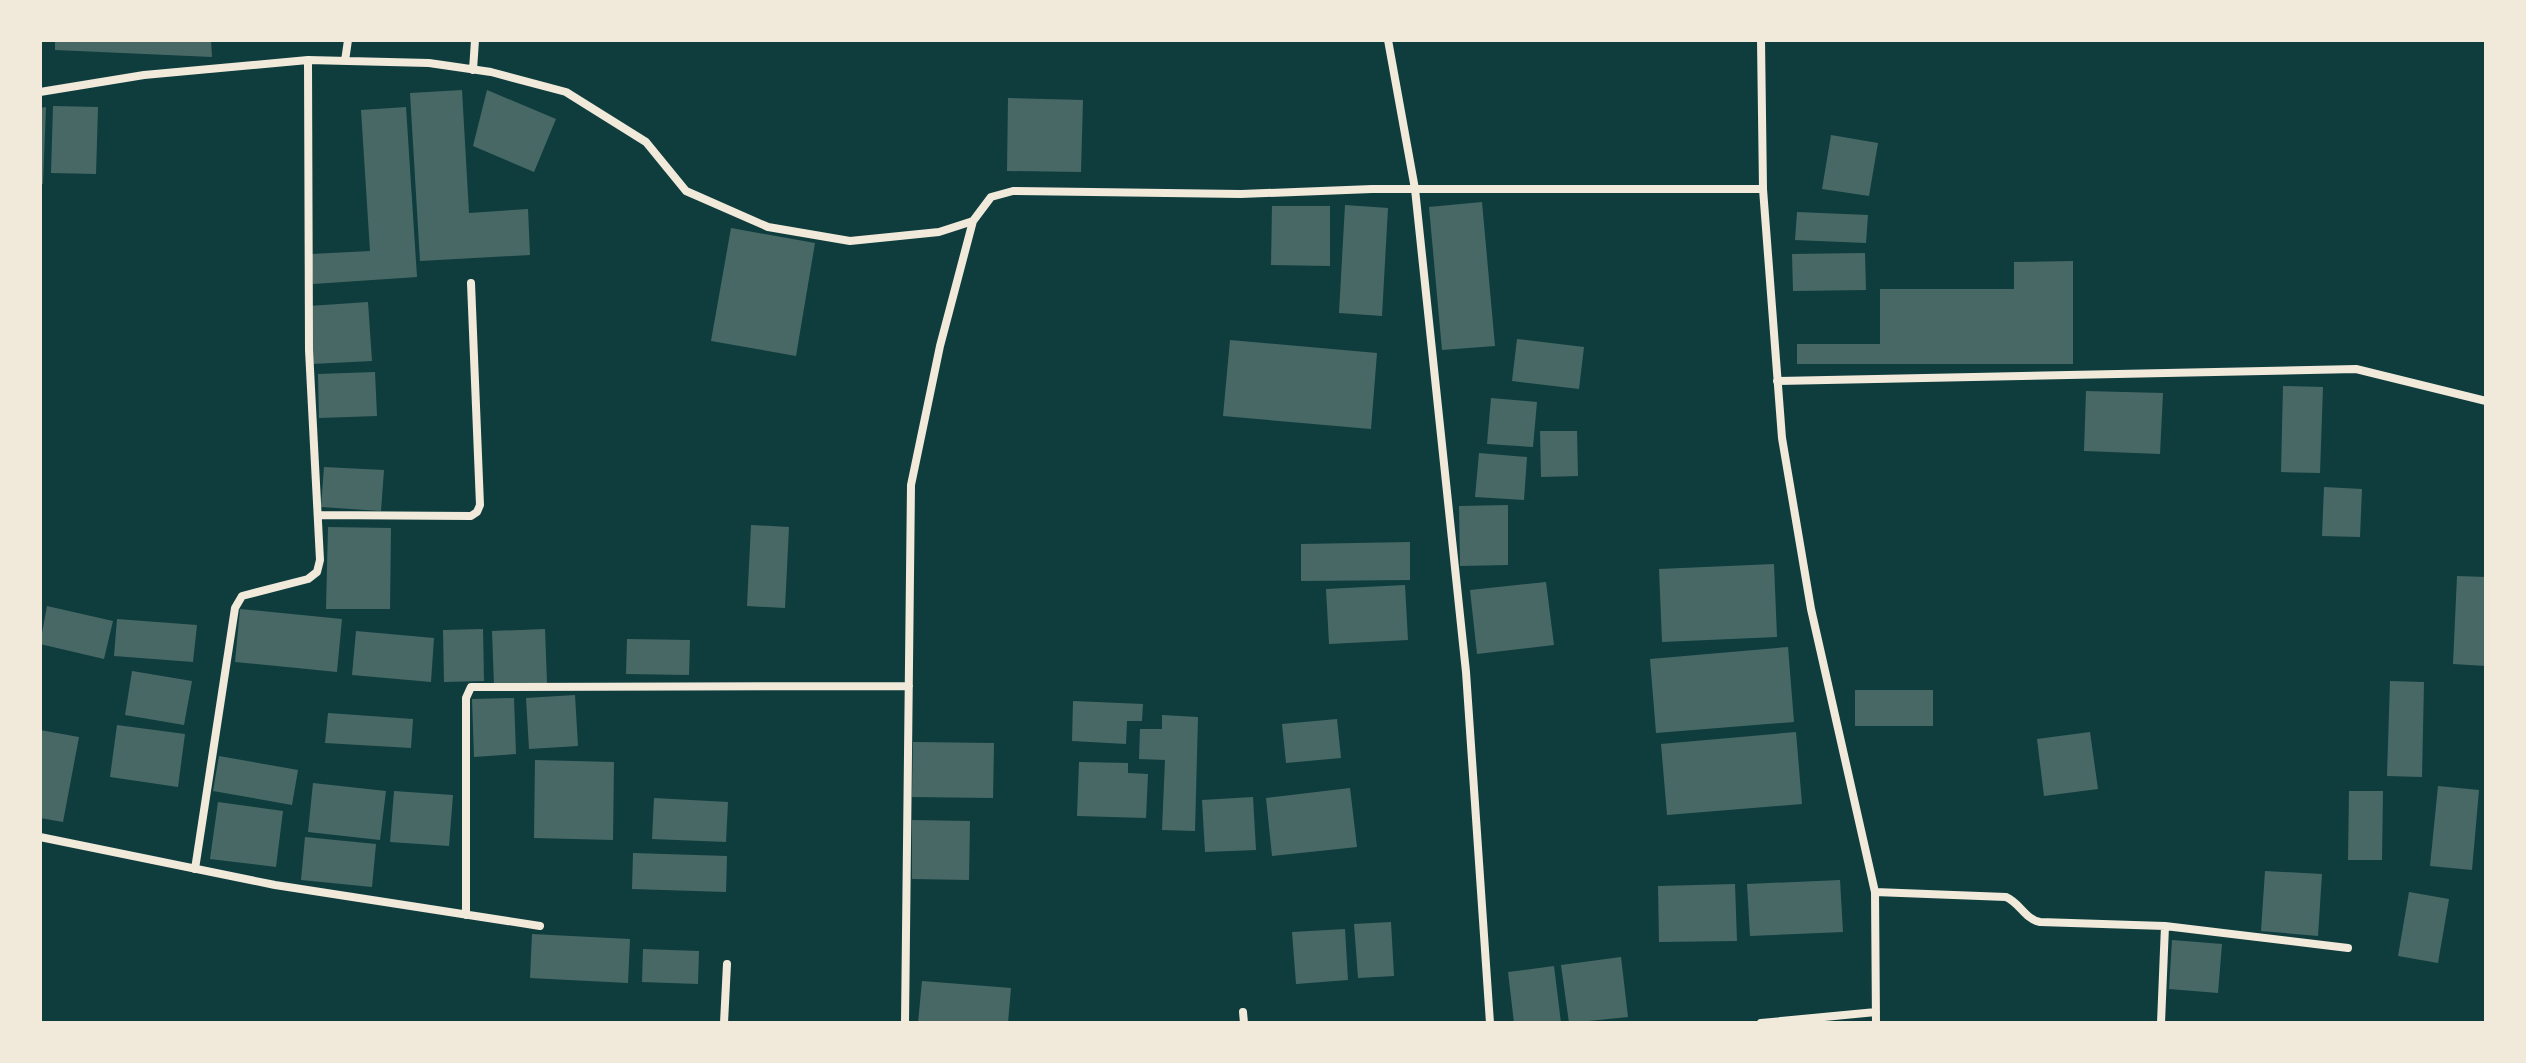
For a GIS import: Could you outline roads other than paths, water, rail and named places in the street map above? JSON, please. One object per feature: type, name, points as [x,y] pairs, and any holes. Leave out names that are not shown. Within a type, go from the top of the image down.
[{"type":"street","points":[[345,61],[348,40]]},
{"type":"street","points":[[473,70],[475,40]]},
{"type":"street","points":[[1388,40],[1415,189],[1466,672],[1490,1023]]},
{"type":"street","points":[[1761,40],[1763,189],[1782,438],[1811,609],[1875,892],[1876,1023]]},
{"type":"street","points":[[195,869],[235,608],[242,596],[308,579],[317,572],[320,560],[309,350],[308,60]]},
{"type":"street","points":[[40,92],[144,75],[308,60],[429,63],[566,92],[646,142],[686,191],[768,227],[850,241],[939,232],[973,221]]},
{"type":"street","points":[[905,1023],[911,485],[940,346],[973,221],[991,197],[1013,191],[1241,194],[1415,189],[1763,189]]},
{"type":"street","points":[[318,515],[471,516],[477,512],[480,505],[471,283]]},
{"type":"street","points":[[1777,381],[2356,369],[2486,401]]},
{"type":"street","points":[[466,915],[466,698],[471,687],[909,686]]},
{"type":"street","points":[[40,837],[275,885],[540,926]]},
{"type":"street","points":[[1875,892],[2006,897],[2018,904],[2031,920],[2040,922],[2165,926],[2348,948]]},
{"type":"street","points":[[2161,1023],[2165,926]]},
{"type":"street","points":[[724,1023],[727,964]]},
{"type":"street","points":[[1243,1012],[1244,1023]]},
{"type":"street","points":[[1761,1023],[1876,1012]]}]
